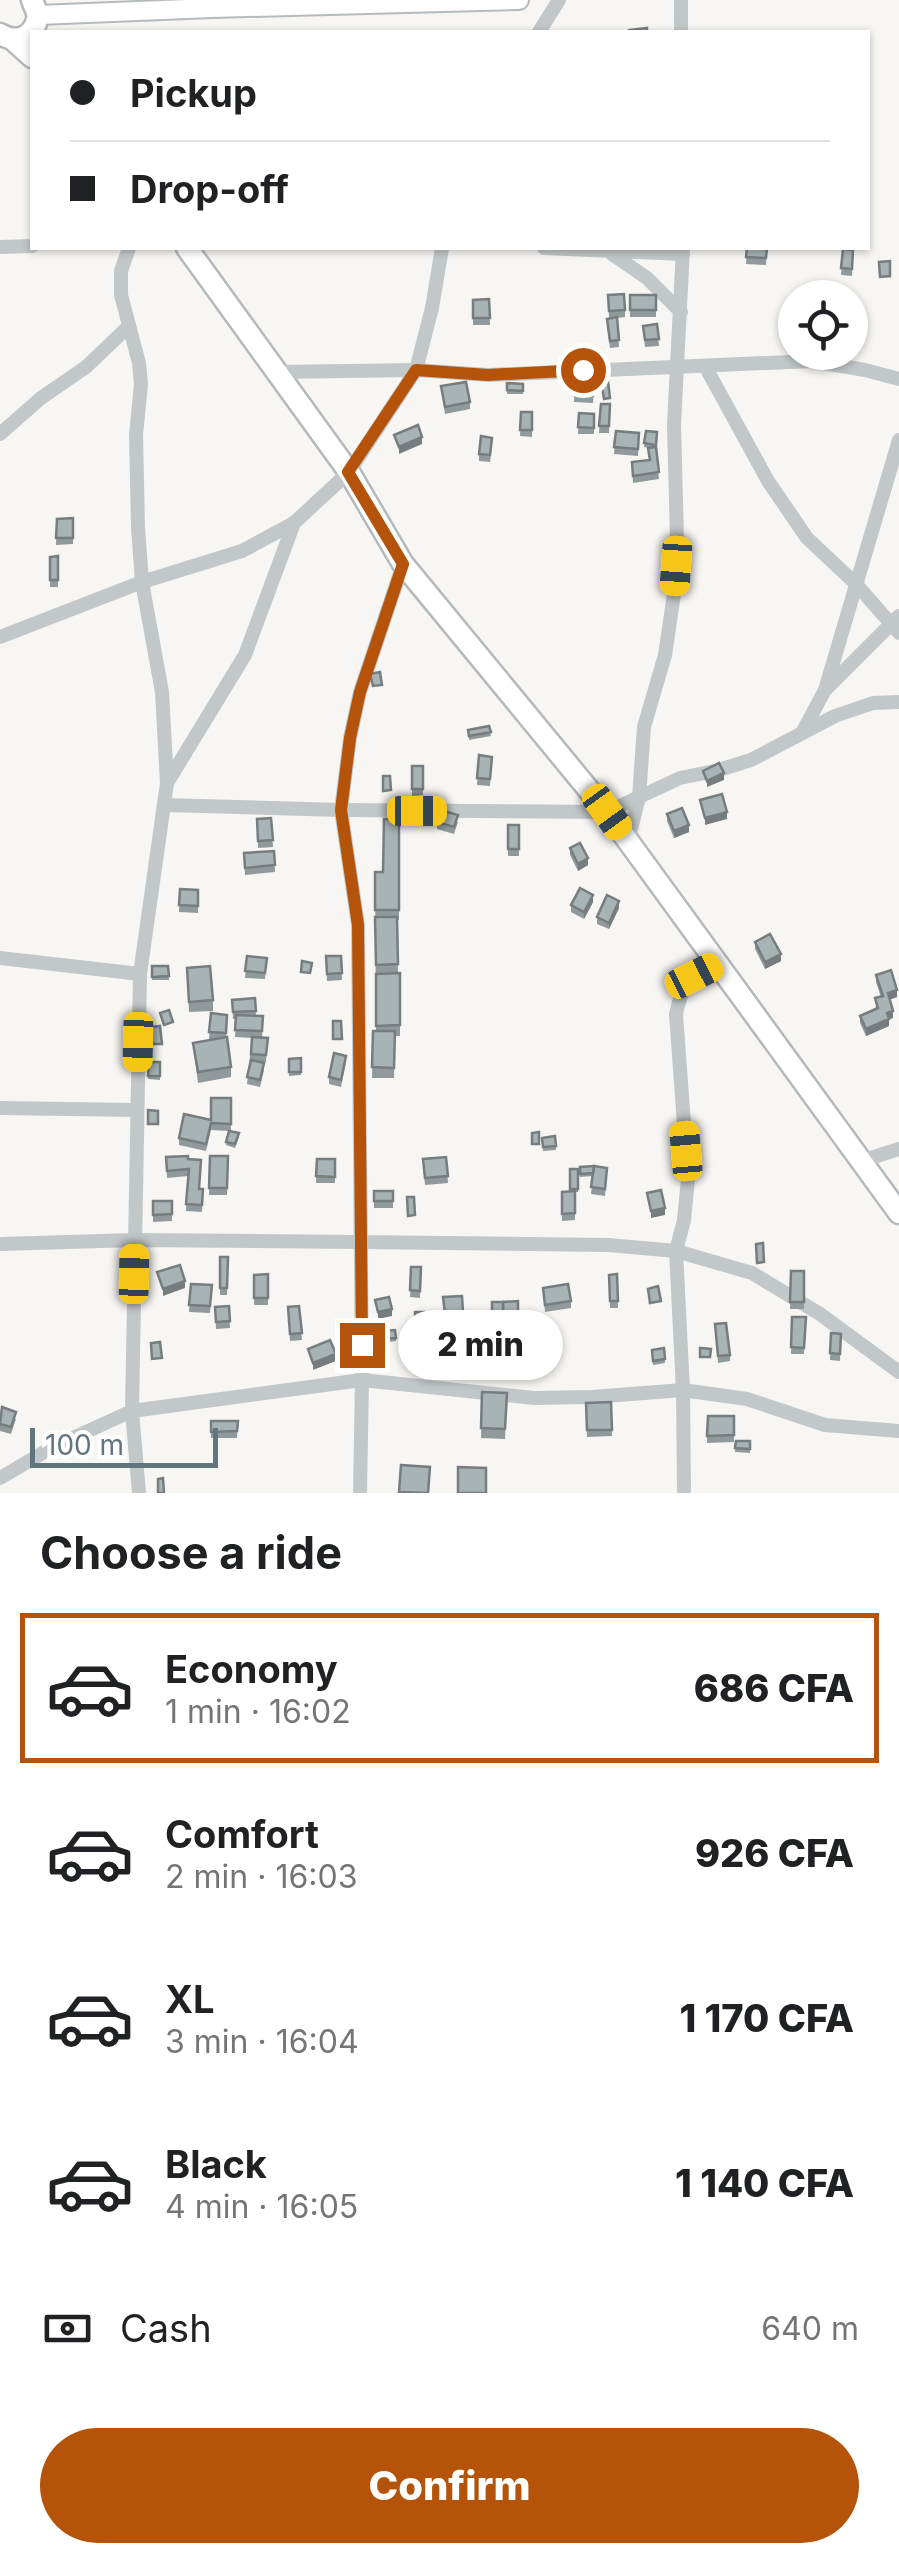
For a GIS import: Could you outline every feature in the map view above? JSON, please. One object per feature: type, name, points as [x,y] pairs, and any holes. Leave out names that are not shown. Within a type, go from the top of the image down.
[{"type":"highway","points":[[6,37],[27,36],[30,31]]},
{"type":"highway","points":[[6,37],[30,55]]},
{"type":"highway","points":[[188,250],[348,472],[403,564],[607,812],[899,1213]]},
{"type":"main road","points":[[37,18],[142,6],[518,0]]},
{"type":"street","points":[[539,30],[560,0]]},
{"type":"street","points":[[681,0],[682,30]]},
{"type":"street","points":[[0,247],[30,246]]},
{"type":"street","points":[[128,250],[121,271],[121,295],[141,384],[136,435],[142,582],[162,692],[167,783],[140,974],[132,1412],[139,1493]]},
{"type":"street","points":[[0,637],[142,582],[242,551],[294,523],[348,472],[416,370],[442,250]]},
{"type":"street","points":[[586,250],[682,251],[674,425],[674,594],[664,655],[644,728],[640,797],[628,841]]},
{"type":"street","points":[[607,251],[647,278],[681,312]]},
{"type":"street","points":[[0,434],[86,366],[129,326]]},
{"type":"street","points":[[276,372],[416,370],[488,375],[812,361],[899,379]]},
{"type":"street","points":[[704,366],[768,481],[808,538],[896,624],[824,690]]},
{"type":"street","points":[[801,734],[824,690],[899,440]]},
{"type":"street","points":[[167,783],[245,655],[294,523]]},
{"type":"street","points":[[360,1493],[358,925],[341,810],[360,692],[403,564]]},
{"type":"street","points":[[165,805],[607,812],[680,778],[752,760],[834,716],[873,704],[899,702]]},
{"type":"street","points":[[0,958],[140,974]]},
{"type":"street","points":[[684,1493],[684,1390],[676,1251],[688,1179],[676,1014],[680,993],[694,976],[716,964]]},
{"type":"street","points":[[0,1108],[136,1110]]},
{"type":"street","points":[[861,1161],[899,1149]]},
{"type":"street","points":[[0,1244],[135,1240],[359,1242],[608,1245],[676,1251],[752,1273],[820,1314],[899,1372]]},
{"type":"street","points":[[0,1478],[53,1447],[132,1412],[362,1380],[534,1398],[684,1390],[747,1400],[825,1425],[899,1431]]},
{"type":"building","points":[[747,250],[767,250],[766,258],[746,257]]},
{"type":"building","points":[[843,250],[853,250],[852,269],[841,268]]},
{"type":"building","points":[[890,261],[890,276],[880,277],[879,262]]},
{"type":"building","points":[[624,294],[625,310],[609,311],[608,295]]},
{"type":"building","points":[[630,295],[656,295],[656,310],[630,310]]},
{"type":"building","points":[[489,299],[490,318],[473,318],[473,300]]},
{"type":"building","points":[[617,317],[619,340],[610,341],[607,319]]},
{"type":"building","points":[[657,324],[659,339],[645,340],[643,326]]},
{"type":"building","points":[[575,378],[594,379],[593,396],[574,395]]},
{"type":"building","points":[[601,381],[608,381],[610,398],[604,399]]},
{"type":"building","points":[[466,382],[470,402],[445,407],[441,386]]},
{"type":"building","points":[[507,383],[523,384],[523,391],[507,390]]},
{"type":"building","points":[[601,404],[610,404],[609,426],[599,426]]},
{"type":"building","points":[[521,412],[532,412],[532,430],[520,430]]},
{"type":"building","points":[[579,413],[594,414],[594,428],[578,427]]},
{"type":"building","points":[[418,425],[422,437],[399,447],[394,435]]},
{"type":"building","points":[[616,431],[639,433],[638,449],[614,447]]},
{"type":"building","points":[[646,431],[657,432],[656,445],[644,443]]},
{"type":"building","points":[[481,436],[492,438],[490,455],[479,454]]},
{"type":"building","points":[[656,447],[659,472],[633,476],[632,462],[650,460],[648,448]]},
{"type":"building","points":[[73,518],[73,538],[56,538],[57,519]]},
{"type":"building","points":[[58,556],[58,580],[50,580],[50,557]]},
{"type":"building","points":[[380,672],[382,685],[373,686],[370,674]]},
{"type":"building","points":[[489,726],[491,732],[469,736],[468,730]]},
{"type":"building","points":[[479,755],[492,757],[490,779],[477,778]]},
{"type":"building","points":[[719,763],[724,773],[707,781],[703,771]]},
{"type":"building","points":[[412,766],[423,766],[423,789],[412,789]]},
{"type":"building","points":[[383,776],[390,776],[391,790],[383,791]]},
{"type":"building","points":[[722,794],[727,812],[705,818],[700,800]]},
{"type":"building","points":[[682,808],[689,825],[674,831],[667,814]]},
{"type":"building","points":[[440,810],[458,815],[454,827],[437,822]]},
{"type":"building","points":[[271,818],[273,840],[258,841],[257,819]]},
{"type":"building","points":[[384,819],[399,819],[399,910],[375,910],[375,872],[383,872]]},
{"type":"building","points":[[508,825],[519,825],[519,849],[508,849]]},
{"type":"building","points":[[580,843],[588,858],[578,864],[570,848]]},
{"type":"building","points":[[274,851],[275,865],[245,868],[244,853]]},
{"type":"building","points":[[580,888],[593,895],[584,912],[571,905]]},
{"type":"building","points":[[180,889],[198,890],[198,906],[179,905]]},
{"type":"building","points":[[607,895],[619,901],[609,923],[597,917]]},
{"type":"building","points":[[375,917],[397,917],[398,964],[376,965]]},
{"type":"building","points":[[770,934],[781,954],[765,962],[755,942]]},
{"type":"building","points":[[247,956],[267,958],[265,973],[245,971]]},
{"type":"building","points":[[326,956],[341,956],[342,973],[327,974]]},
{"type":"building","points":[[302,961],[312,963],[310,973],[301,972]]},
{"type":"building","points":[[152,966],[168,966],[169,976],[152,977]]},
{"type":"building","points":[[210,966],[213,1000],[189,1002],[187,968]]},
{"type":"building","points":[[891,970],[897,990],[888,993],[893,1011],[887,1013],[889,1019],[866,1029],[860,1016],[878,1008],[875,998],[883,996],[876,975]]},
{"type":"building","points":[[400,973],[400,1025],[376,1026],[376,974]]},
{"type":"building","points":[[255,998],[256,1011],[233,1012],[232,1000]]},
{"type":"building","points":[[169,1010],[173,1022],[164,1025],[160,1013]]},
{"type":"building","points":[[211,1013],[227,1015],[226,1033],[209,1032]]},
{"type":"building","points":[[236,1015],[263,1016],[262,1031],[235,1030]]},
{"type":"building","points":[[333,1021],[341,1021],[342,1039],[333,1039]]},
{"type":"building","points":[[160,1026],[162,1044],[152,1044],[151,1027]]},
{"type":"building","points":[[373,1031],[395,1031],[394,1068],[372,1067]]},
{"type":"building","points":[[227,1037],[231,1067],[198,1072],[193,1043]]},
{"type":"building","points":[[252,1037],[268,1038],[266,1055],[251,1054]]},
{"type":"building","points":[[334,1053],[346,1056],[341,1080],[329,1077]]},
{"type":"building","points":[[301,1058],[301,1072],[289,1072],[289,1059]]},
{"type":"building","points":[[251,1060],[264,1063],[260,1080],[247,1077]]},
{"type":"building","points":[[149,1062],[160,1062],[160,1076],[148,1076]]},
{"type":"building","points":[[211,1098],[231,1098],[231,1124],[211,1123],[206,1144],[179,1138],[184,1114],[211,1120]]},
{"type":"building","points":[[148,1110],[158,1111],[158,1124],[148,1124]]},
{"type":"building","points":[[229,1131],[239,1133],[235,1144],[226,1142]]},
{"type":"building","points":[[539,1132],[539,1144],[532,1144],[532,1133]]},
{"type":"building","points":[[555,1136],[556,1146],[543,1147],[542,1138]]},
{"type":"building","points":[[210,1156],[228,1156],[227,1188],[209,1188]]},
{"type":"building","points":[[166,1157],[201,1160],[202,1205],[186,1204],[189,1169],[167,1171]]},
{"type":"building","points":[[446,1157],[448,1176],[425,1178],[423,1159]]},
{"type":"building","points":[[317,1159],[335,1159],[335,1177],[316,1176]]},
{"type":"building","points":[[594,1166],[607,1168],[605,1189],[591,1187]]},
{"type":"building","points":[[594,1166],[593,1173],[580,1174],[580,1167]]},
{"type":"building","points":[[570,1169],[578,1169],[578,1189],[570,1189]]},
{"type":"building","points":[[661,1190],[665,1208],[651,1211],[647,1193]]},
{"type":"building","points":[[374,1191],[393,1191],[393,1201],[374,1201]]},
{"type":"building","points":[[575,1191],[575,1213],[562,1214],[562,1192]]},
{"type":"building","points":[[407,1197],[414,1197],[415,1215],[408,1216]]},
{"type":"building","points":[[153,1201],[172,1201],[172,1214],[153,1215]]},
{"type":"building","points":[[763,1243],[764,1262],[757,1263],[756,1244]]},
{"type":"building","points":[[220,1257],[228,1257],[227,1288],[220,1288]]},
{"type":"building","points":[[180,1265],[185,1281],[163,1289],[157,1272]]},
{"type":"building","points":[[411,1267],[421,1267],[420,1291],[410,1290]]},
{"type":"building","points":[[791,1271],[804,1271],[804,1302],[790,1302]]},
{"type":"building","points":[[268,1274],[268,1298],[254,1298],[254,1275]]},
{"type":"building","points":[[617,1274],[618,1301],[610,1301],[609,1275]]},
{"type":"building","points":[[191,1284],[212,1285],[210,1306],[189,1305]]},
{"type":"building","points":[[568,1284],[571,1301],[545,1305],[543,1288]]},
{"type":"building","points":[[658,1286],[661,1301],[650,1303],[648,1289]]},
{"type":"building","points":[[462,1296],[463,1312],[445,1314],[443,1297]]},
{"type":"building","points":[[389,1297],[392,1309],[378,1312],[375,1300]]},
{"type":"building","points":[[518,1301],[518,1313],[503,1313],[503,1302]]},
{"type":"building","points":[[492,1302],[503,1302],[503,1334],[492,1335]]},
{"type":"building","points":[[229,1306],[230,1321],[216,1322],[215,1307]]},
{"type":"building","points":[[299,1306],[302,1333],[290,1334],[288,1307]]},
{"type":"building","points":[[415,1312],[424,1312],[424,1323],[415,1323]]},
{"type":"building","points":[[792,1317],[806,1317],[804,1348],[791,1347]]},
{"type":"building","points":[[726,1323],[730,1355],[718,1356],[715,1324]]},
{"type":"building","points":[[395,1330],[396,1338],[382,1339],[381,1331]]},
{"type":"building","points":[[831,1333],[841,1334],[840,1354],[830,1353]]},
{"type":"building","points":[[330,1340],[336,1354],[313,1363],[308,1349]]},
{"type":"building","points":[[445,1340],[452,1340],[453,1358],[446,1359]]},
{"type":"building","points":[[160,1342],[162,1358],[152,1359],[151,1343]]},
{"type":"building","points":[[664,1348],[665,1359],[653,1361],[652,1350]]},
{"type":"building","points":[[700,1348],[711,1349],[710,1357],[700,1357]]},
{"type":"building","points":[[482,1392],[507,1393],[505,1429],[481,1428]]},
{"type":"building","points":[[611,1402],[612,1430],[587,1430],[586,1403]]},
{"type":"building","points":[[2,1407],[16,1412],[11,1427],[0,1424]]},
{"type":"building","points":[[708,1416],[734,1416],[734,1435],[707,1436]]},
{"type":"building","points":[[211,1421],[238,1421],[237,1431],[211,1432]]},
{"type":"building","points":[[736,1441],[750,1441],[750,1449],[735,1448]]},
{"type":"building","points":[[401,1465],[430,1467],[428,1493],[399,1492]]},
{"type":"building","points":[[458,1467],[486,1468],[486,1493],[458,1493]]},
{"type":"building","points":[[163,1478],[164,1493],[158,1493],[158,1479]]},
{"type":"route","points":[[362,1345],[358,925],[341,810],[360,692],[403,564],[348,472],[416,370],[488,375],[583,370]]}]
